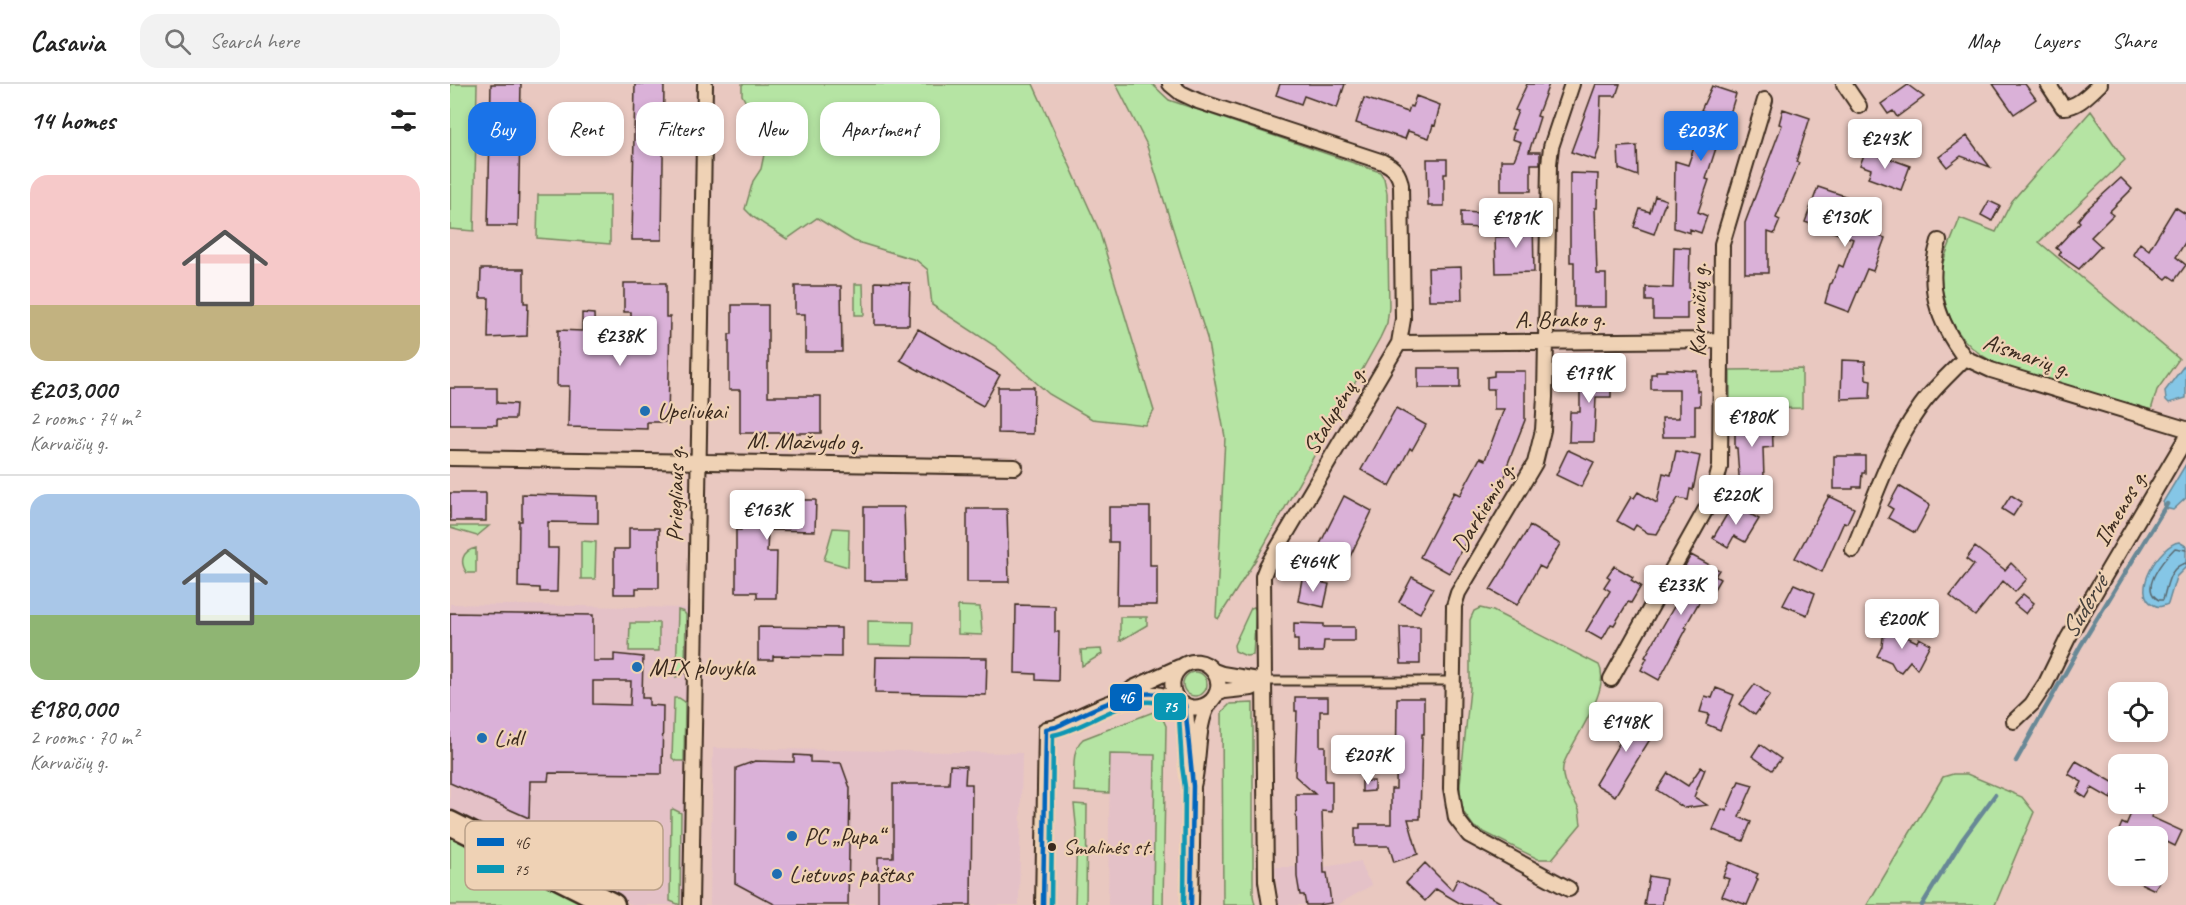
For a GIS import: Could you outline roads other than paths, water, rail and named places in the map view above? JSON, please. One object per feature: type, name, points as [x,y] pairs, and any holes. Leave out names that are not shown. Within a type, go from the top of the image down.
[{"type":"main road","points":[[450,823],[465,831]]},
{"type":"main road","points":[[583,890],[613,905]]},
{"type":"street","name":"Priegliaus g.","points":[[691,905],[705,84]]},
{"type":"street","name":"Stalupėnų g.","points":[[1170,84],[1181,93],[1198,101],[1392,166],[1399,174],[1401,185],[1404,307],[1400,343],[1263,576],[1266,881],[1270,905]]},
{"type":"street","name":"Darkiemio g.","points":[[1569,889],[1469,836],[1456,818],[1451,788],[1454,614],[1458,593],[1535,463],[1543,430],[1549,164],[1551,147],[1572,84]]},
{"type":"street","points":[[1844,84],[1859,106]]},
{"type":"street","points":[[2048,84],[2063,106],[2073,106],[2100,84]]},
{"type":"street","name":"Karvaičių g.","points":[[1611,679],[1712,498],[1717,483],[1722,244],[1765,100]]},
{"type":"street","points":[[1939,241],[1934,265],[1937,304],[1942,322],[1965,358]]},
{"type":"street","name":"A. Brako g.","points":[[1400,343],[1720,339]]},
{"type":"street","name":"Aismarių g.","points":[[1853,550],[1893,454],[1916,412],[1928,396],[1965,358],[1991,370],[2186,429]]},
{"type":"street","name":"Ilmenos g.","points":[[2014,721],[2032,704],[2046,683],[2068,638],[2186,438]]},
{"type":"street","name":"M. Mažvydo g.","points":[[450,458],[1015,467]]},
{"type":"street","points":[[1118,700],[1132,688],[1194,662],[1202,663],[1222,674],[1264,681]]},
{"type":"street","points":[[1181,666],[1176,671],[1172,684],[1173,692],[1182,704],[1187,718],[1189,771],[1193,786],[1191,905]]},
{"type":"street","points":[[1193,786],[1198,770],[1201,721],[1213,699],[1218,682],[1214,671]]},
{"type":"street","points":[[1043,905],[1046,729],[1056,727],[1118,700],[1163,694],[1182,704],[1197,708],[1224,691],[1252,688],[1264,681]]},
{"type":"lane","points":[[1264,681],[1454,681]]},
{"type":"water","points":[[2186,363],[2186,398],[2169,403],[2166,400],[2165,391]]},
{"type":"water","points":[[2186,464],[2186,498],[2173,510],[2165,508],[2163,502]]},
{"type":"water","points":[[2179,542],[2186,546],[2186,567],[2176,577],[2168,604],[2156,606],[2147,599],[2146,580],[2150,570],[2164,551]]},
{"type":"waterway","name":"Sudervė","points":[[2016,761],[2081,645],[2167,504]]},
{"type":"waterway","name":"Sudervė","points":[[1922,905],[1962,840],[1995,795]]},
{"type":"place","name":"Upeliukai","points":[[645,411]]},
{"type":"place","name":"MIX plovykla","points":[[637,667]]},
{"type":"place","name":"Lidl","points":[[482,738]]},
{"type":"place","name":"PC „Pupa“","points":[[792,836]]},
{"type":"place","name":"Smalinės st.","points":[[1052,847]]},
{"type":"place","name":"Lietuvos paštas","points":[[777,874]]}]
